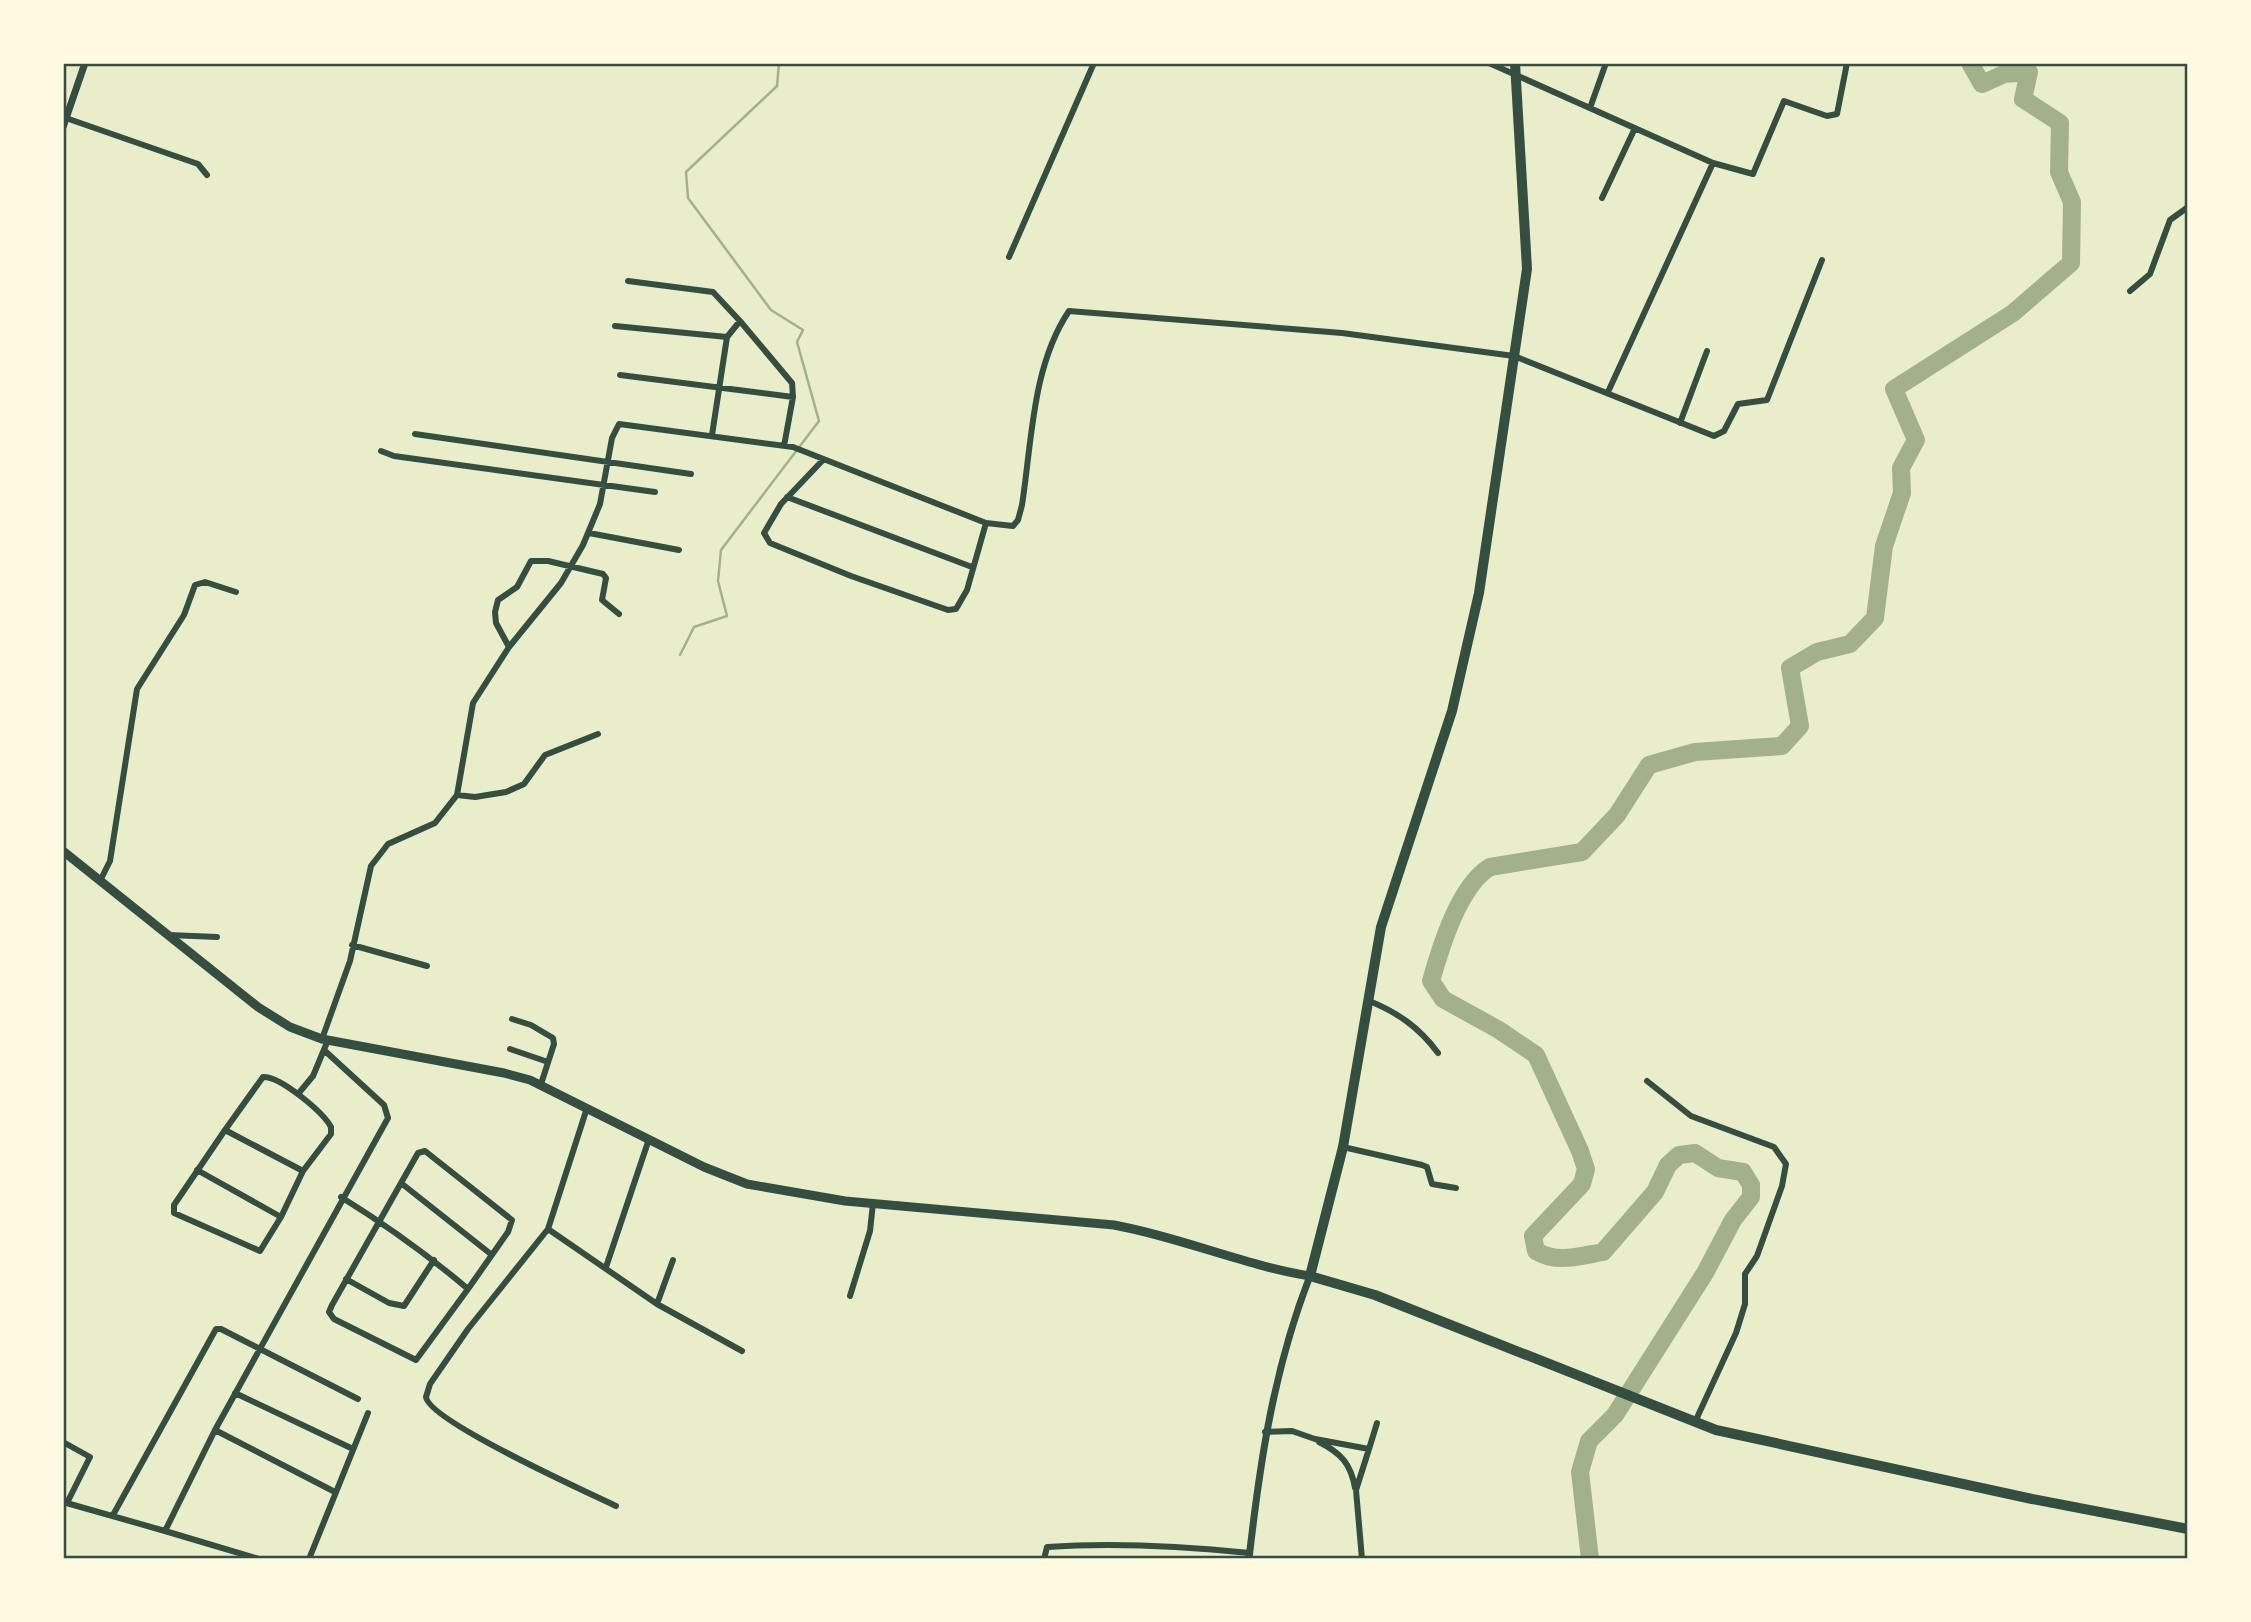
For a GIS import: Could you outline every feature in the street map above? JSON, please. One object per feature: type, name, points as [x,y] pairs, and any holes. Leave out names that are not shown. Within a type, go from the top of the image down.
[{"type":"main road","points":[[1310,1276],[1343,1147],[1381,927],[1451,711],[1470,636],[1527,269],[1515,63]]},
{"type":"main road","points":[[63,851],[273,1018],[325,1040],[504,1073],[541,1084],[725,1177],[761,1187],[873,1203],[1114,1225],[1153,1233],[1248,1263],[1310,1276],[1375,1295],[1696,1422],[1771,1444],[2032,1500],[2188,1529]]},
{"type":"street","points":[[63,128],[85,63]]},
{"type":"street","points":[[1009,257],[1094,63]]},
{"type":"street","points":[[1489,63],[1713,163],[1753,174],[1784,101],[1827,116],[1837,114],[1847,63]]},
{"type":"street","points":[[1590,108],[1606,63]]},
{"type":"street","points":[[65,118],[198,164],[207,175]]},
{"type":"street","points":[[1602,198],[1636,128]]},
{"type":"street","points":[[1608,392],[1713,163]]},
{"type":"street","points":[[2130,291],[2150,274],[2170,220],[2188,207]]},
{"type":"street","points":[[299,1094],[313,1076],[324,1050],[350,961],[366,880],[378,854],[388,844],[435,823],[457,796],[473,703],[509,648],[571,566],[589,533],[604,486],[615,427],[622,422],[793,447],[822,461],[986,523],[1007,526],[1018,520],[1041,376],[1057,328],[1069,311],[1342,333],[1514,356],[1714,436],[1720,435],[1738,404],[1767,400],[1822,260]]},
{"type":"street","points":[[628,281],[713,292],[792,383],[793,397],[784,446]]},
{"type":"street","points":[[712,435],[727,337],[740,321]]},
{"type":"street","points":[[615,326],[727,337]]},
{"type":"street","points":[[1680,423],[1707,351]]},
{"type":"street","points":[[620,375],[720,390],[793,397]]},
{"type":"street","points":[[415,433],[691,474]]},
{"type":"street","points":[[381,451],[394,456],[654,492]]},
{"type":"street","points":[[822,461],[787,497],[764,533],[770,543],[850,576],[948,610],[962,603],[986,523]]},
{"type":"street","points":[[787,497],[972,566]]},
{"type":"street","points":[[589,533],[679,550]]},
{"type":"street","points":[[509,648],[496,623],[498,600],[517,587],[531,561],[571,566],[606,576],[602,600],[618,614]]},
{"type":"street","points":[[101,880],[110,861],[128,731],[141,679],[184,615],[195,585],[205,582],[236,592]]},
{"type":"street","points":[[457,796],[475,797],[506,792],[524,784],[552,751],[597,734]]},
{"type":"street","points":[[169,934],[217,937]]},
{"type":"street","points":[[352,945],[427,966]]},
{"type":"street","points":[[1367,1000],[1397,1012],[1438,1053]]},
{"type":"street","points":[[512,1019],[531,1025],[552,1038],[554,1044],[541,1084]]},
{"type":"street","points":[[510,1049],[548,1062]]},
{"type":"street","points":[[165,1531],[215,1430],[341,1197],[379,1137],[388,1112],[324,1050]]},
{"type":"street","points":[[263,1077],[272,1077],[299,1094],[331,1127],[331,1134],[303,1171],[265,1248],[254,1251],[174,1213],[174,1205],[225,1130],[263,1077]]},
{"type":"street","points":[[1647,1081],[1691,1116],[1774,1147],[1786,1164],[1782,1186],[1757,1255],[1745,1274],[1745,1304],[1736,1333],[1696,1422]]},
{"type":"street","points":[[587,1108],[548,1229],[468,1329],[430,1384],[427,1403],[431,1409],[488,1443],[616,1506]]},
{"type":"street","points":[[225,1130],[303,1171]]},
{"type":"street","points":[[606,1267],[649,1139]]},
{"type":"street","points":[[1343,1147],[1422,1165],[1427,1167],[1432,1184],[1456,1188]]},
{"type":"street","points":[[425,1152],[512,1220],[508,1232],[415,1360],[334,1319],[329,1312],[379,1220],[418,1153],[425,1152]]},
{"type":"street","points":[[197,1170],[281,1217]]},
{"type":"street","points":[[401,1183],[492,1255]]},
{"type":"street","points":[[341,1197],[379,1220],[468,1289]]},
{"type":"street","points":[[850,1296],[870,1231],[873,1203]]},
{"type":"street","points":[[548,1229],[657,1304],[742,1351]]},
{"type":"street","points":[[346,1279],[389,1303],[404,1306],[434,1260]]},
{"type":"street","points":[[657,1304],[673,1260]]},
{"type":"street","points":[[1044,1559],[1047,1547],[1083,1544],[1167,1544],[1250,1556],[1265,1432],[1289,1333],[1310,1276]]},
{"type":"street","points":[[113,1515],[216,1329],[260,1348],[358,1399]]},
{"type":"street","points":[[235,1393],[353,1449]]},
{"type":"street","points":[[309,1559],[369,1413]]},
{"type":"street","points":[[1356,1490],[1377,1423]]},
{"type":"street","points":[[215,1430],[335,1492]]},
{"type":"street","points":[[1265,1432],[1292,1431],[1315,1439],[1339,1452],[1349,1465],[1356,1490],[1362,1559]]},
{"type":"street","points":[[1315,1439],[1369,1448]]},
{"type":"street","points":[[63,1442],[90,1457],[65,1502],[260,1559]]},
{"type":"waterway","points":[[680,655],[694,627],[727,616],[718,581],[721,550],[819,421],[797,342],[803,330],[771,310],[688,198],[686,172],[777,86],[779,63]]},
{"type":"waterway","points":[[1590,1559],[1580,1472],[1589,1441],[1615,1415],[1705,1273],[1733,1220],[1751,1197],[1751,1185],[1743,1172],[1718,1168],[1695,1153],[1679,1155],[1668,1165],[1655,1192],[1603,1252],[1560,1258],[1536,1251],[1533,1236],[1582,1184],[1586,1169],[1580,1151],[1536,1055],[1499,1030],[1443,999],[1431,981],[1460,902],[1479,876],[1490,867],[1582,852],[1617,815],[1649,765],[1695,752],[1782,746],[1800,726],[1790,668],[1817,652],[1850,644],[1875,618],[1884,546],[1902,493],[1901,468],[1916,440],[1894,389],[2013,313],[2071,263],[2072,202],[2059,172],[2060,123],[2023,99],[2029,72],[2004,74],[1982,84],[1970,63]]}]
